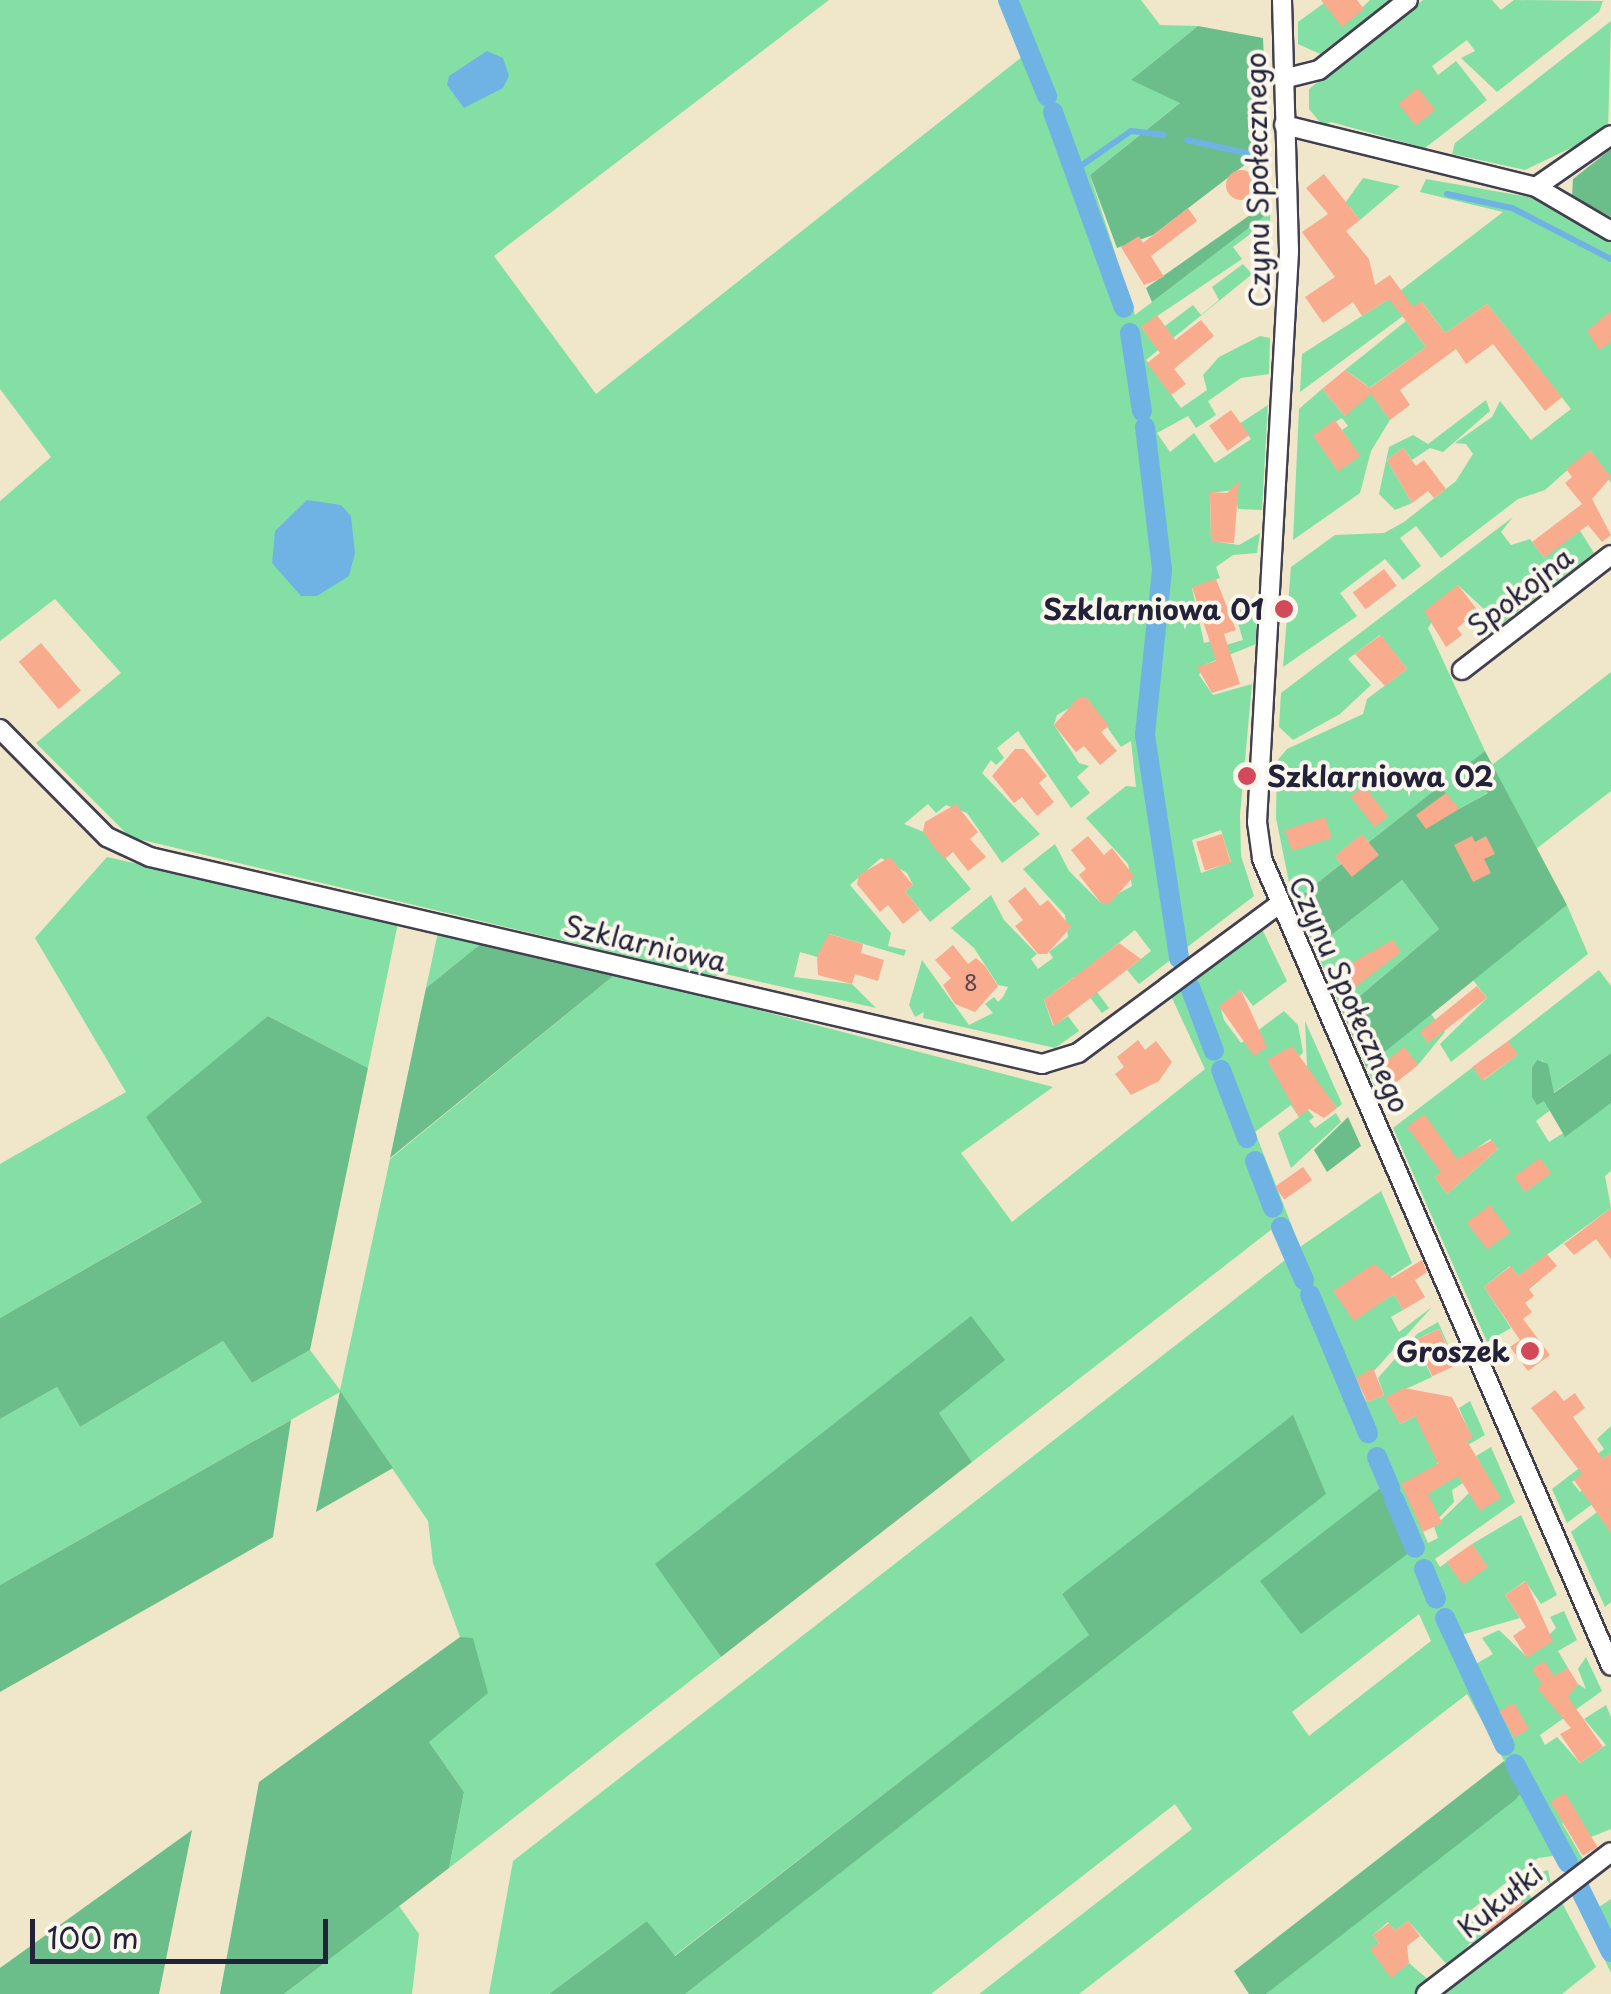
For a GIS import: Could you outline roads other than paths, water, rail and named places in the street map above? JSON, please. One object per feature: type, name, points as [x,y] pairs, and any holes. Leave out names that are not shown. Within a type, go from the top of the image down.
[{"type":"street","name":"Czynu Społecznego","points":[[1282,0],[1285,379],[1257,822],[1278,905],[1611,1666]]},
{"type":"street","points":[[1283,79],[1319,70],[1408,0]]},
{"type":"street","points":[[1284,125],[1536,186],[1611,232]]},
{"type":"street","points":[[1536,186],[1611,136]]},
{"type":"street","name":"Spokojna","points":[[1462,670],[1611,555]]},
{"type":"street","name":"Szklarniowa","points":[[0,730],[107,837],[150,856],[1042,1064],[1078,1053],[1278,905]]},
{"type":"street","name":"Kukułki","points":[[1426,1994],[1611,1852]]},
{"type":"water","points":[[487,51],[503,58],[509,76],[503,88],[464,108],[447,85],[449,76]]},
{"type":"water","points":[[307,500],[341,505],[351,516],[355,553],[349,576],[317,596],[301,596],[272,563],[275,531]]},
{"type":"waterway","points":[[1008,0],[1047,96]]},
{"type":"waterway","points":[[1053,112],[1124,308]]},
{"type":"waterway","points":[[1075,170],[1131,131],[1164,135]]},
{"type":"waterway","points":[[1187,140],[1255,155]]},
{"type":"waterway","points":[[1447,194],[1512,208],[1611,259]]},
{"type":"waterway","points":[[1130,333],[1142,411]]},
{"type":"waterway","points":[[1145,427],[1162,570],[1145,735],[1179,958]]},
{"type":"waterway","points":[[1190,987],[1214,1051]]},
{"type":"waterway","points":[[1221,1070],[1247,1138]]},
{"type":"waterway","points":[[1255,1161],[1273,1208]]},
{"type":"waterway","points":[[1281,1227],[1304,1280]]},
{"type":"waterway","points":[[1310,1295],[1368,1433]]},
{"type":"waterway","points":[[1377,1457],[1390,1488]]},
{"type":"waterway","points":[[1394,1499],[1415,1548]]},
{"type":"waterway","points":[[1424,1569],[1436,1599]]},
{"type":"waterway","points":[[1445,1618],[1505,1746]]},
{"type":"waterway","points":[[1515,1764],[1568,1863]]},
{"type":"waterway","points":[[1577,1883],[1611,1952]]},
{"type":"place","name":"Szklarniowa 01","points":[[1284,609]]},
{"type":"place","name":"Szklarniowa 02","points":[[1247,776]]},
{"type":"place","name":"Groszek","points":[[1530,1351]]}]
